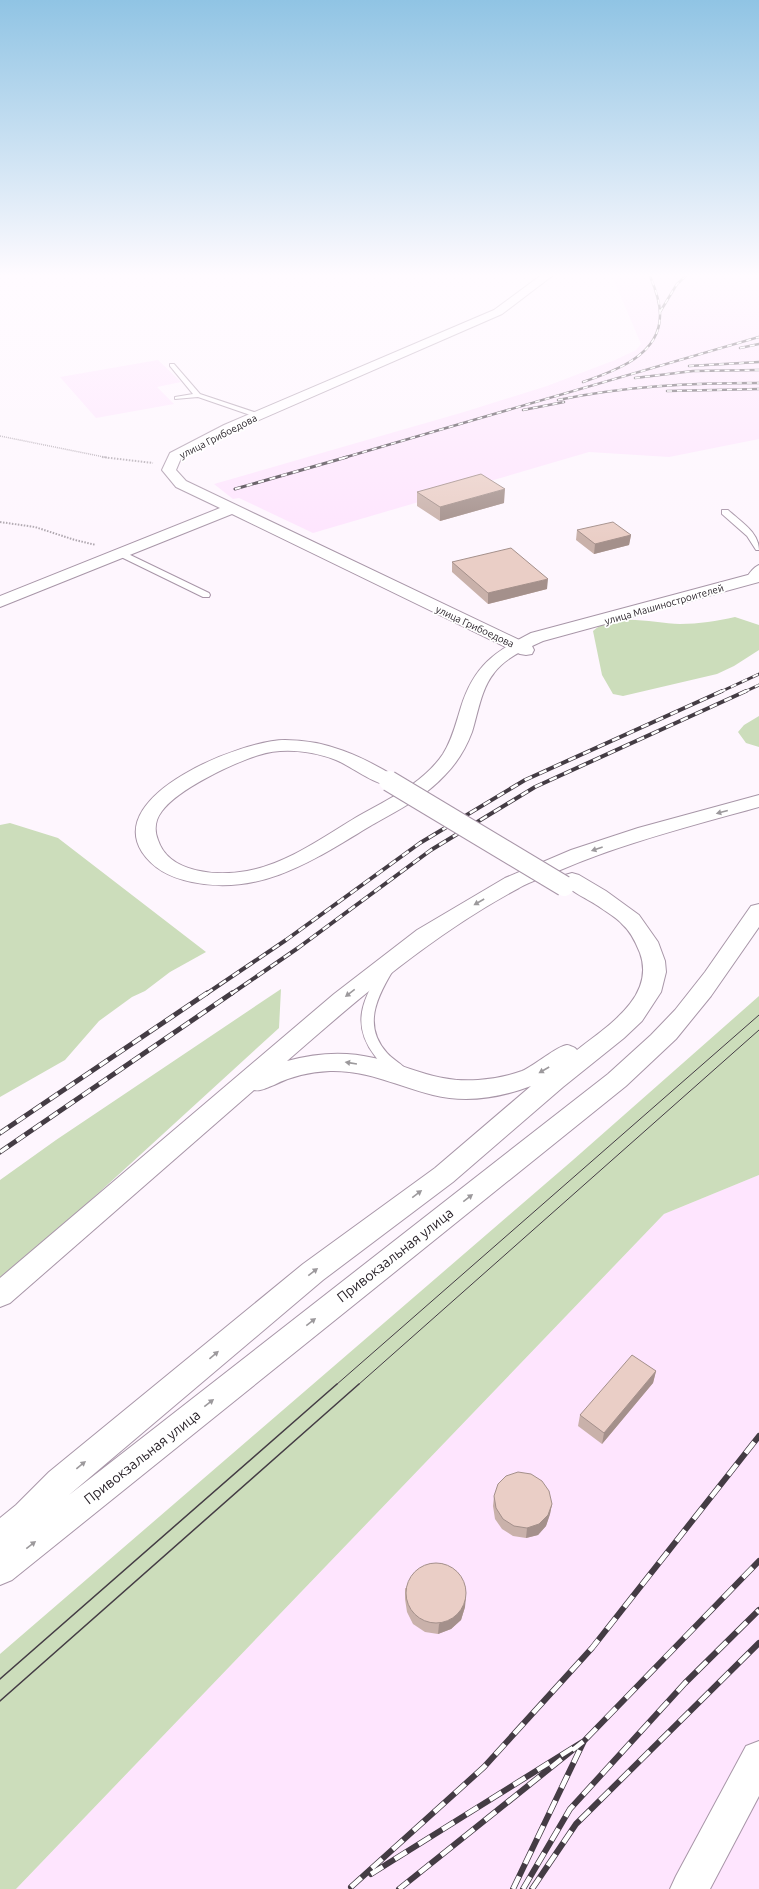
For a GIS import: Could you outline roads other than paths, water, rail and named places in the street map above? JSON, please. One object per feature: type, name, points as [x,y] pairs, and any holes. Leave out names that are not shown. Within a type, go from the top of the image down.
[{"type":"main road","name":"улица Грибоедова","points":[[377,364],[229,428],[175,456],[168,470],[181,484],[522,648]]},
{"type":"main road","points":[[0,602],[232,509]]},
{"type":"main road","name":"улица Машиностроителей","points":[[568,883],[393,778],[353,752],[329,743],[290,739],[251,744],[236,749],[197,767],[162,787],[150,798],[135,819],[133,830],[134,840],[139,853],[147,863],[170,878],[186,883],[206,886],[233,887],[265,882],[295,871],[406,807],[446,777],[461,759],[470,742],[489,683],[497,672],[522,648],[569,630],[754,579]]},
{"type":"main road","points":[[0,1295],[342,1000],[431,931],[512,883],[578,855],[645,832],[759,801]]},
{"type":"main road","points":[[204,1118],[258,1082],[284,1070],[315,1062],[347,1062],[375,1067],[442,1088],[475,1090],[502,1086],[541,1072],[580,1045],[622,1009],[637,988],[642,970],[641,961],[635,944],[628,934],[613,918],[568,883]]},
{"type":"main road","points":[[0,1538],[27,1516],[60,1482],[313,1272],[444,1175],[554,1081],[616,1032],[634,1015],[650,992],[655,972],[653,956],[647,942],[627,917],[599,896],[568,883]]},
{"type":"main road","name":"Привокзальная улица","points":[[0,1569],[617,1080],[656,1045],[683,1016],[729,955],[759,911]]},
{"type":"main road","points":[[0,1519],[37,1491],[60,1482]]},
{"type":"main road","points":[[689,1889],[759,1759]]},
{"type":"lane","points":[[172,365],[198,395]]},
{"type":"lane","points":[[177,398],[198,395],[259,415]]},
{"type":"lane","points":[[725,512],[750,534],[759,548]]},
{"type":"lane","points":[[750,534],[759,533]]},
{"type":"lane","points":[[122,554],[206,595]]},
{"type":"lane","points":[[754,579],[759,568]]},
{"type":"lane","points":[[393,959],[375,988],[367,1011],[368,1026],[370,1039],[382,1056],[407,1078]]},
{"type":"tram line","points":[[336,1385],[759,1015]]},
{"type":"tram line","points":[[358,1385],[759,1030]]},
{"type":"tram line","points":[[0,1679],[337,1384]]},
{"type":"tram line","points":[[0,1701],[359,1384]]},
{"type":"railway","points":[[583,382],[625,364]]},
{"type":"railway","points":[[343,458],[666,364]]},
{"type":"railway","points":[[689,366],[721,364]]},
{"type":"railway","points":[[635,378],[693,371],[759,370]]},
{"type":"railway","points":[[558,400],[633,388],[759,383]]},
{"type":"railway","points":[[667,391],[759,389]]},
{"type":"railway","points":[[523,410],[564,402]]},
{"type":"railway","points":[[235,489],[347,457]]},
{"type":"railway","points":[[720,692],[759,674]]},
{"type":"railway","points":[[744,692],[759,685]]},
{"type":"railway","points":[[206,994],[286,940],[420,843],[525,780],[722,691]]},
{"type":"railway","points":[[231,994],[298,948],[431,850],[535,787],[746,691]]},
{"type":"railway","points":[[0,1133],[207,993]]},
{"type":"railway","points":[[0,1152],[232,993]]},
{"type":"railway","points":[[351,1887],[484,1767],[592,1648],[759,1436]]},
{"type":"railway","points":[[584,1741],[759,1561]]},
{"type":"railway","points":[[523,1889],[570,1809],[685,1683],[759,1610]]},
{"type":"railway","points":[[532,1889],[576,1824],[759,1643]]},
{"type":"railway","points":[[371,1874],[584,1741]]},
{"type":"railway","points":[[399,1889],[584,1741]]},
{"type":"railway","points":[[513,1889],[584,1741]]}]
